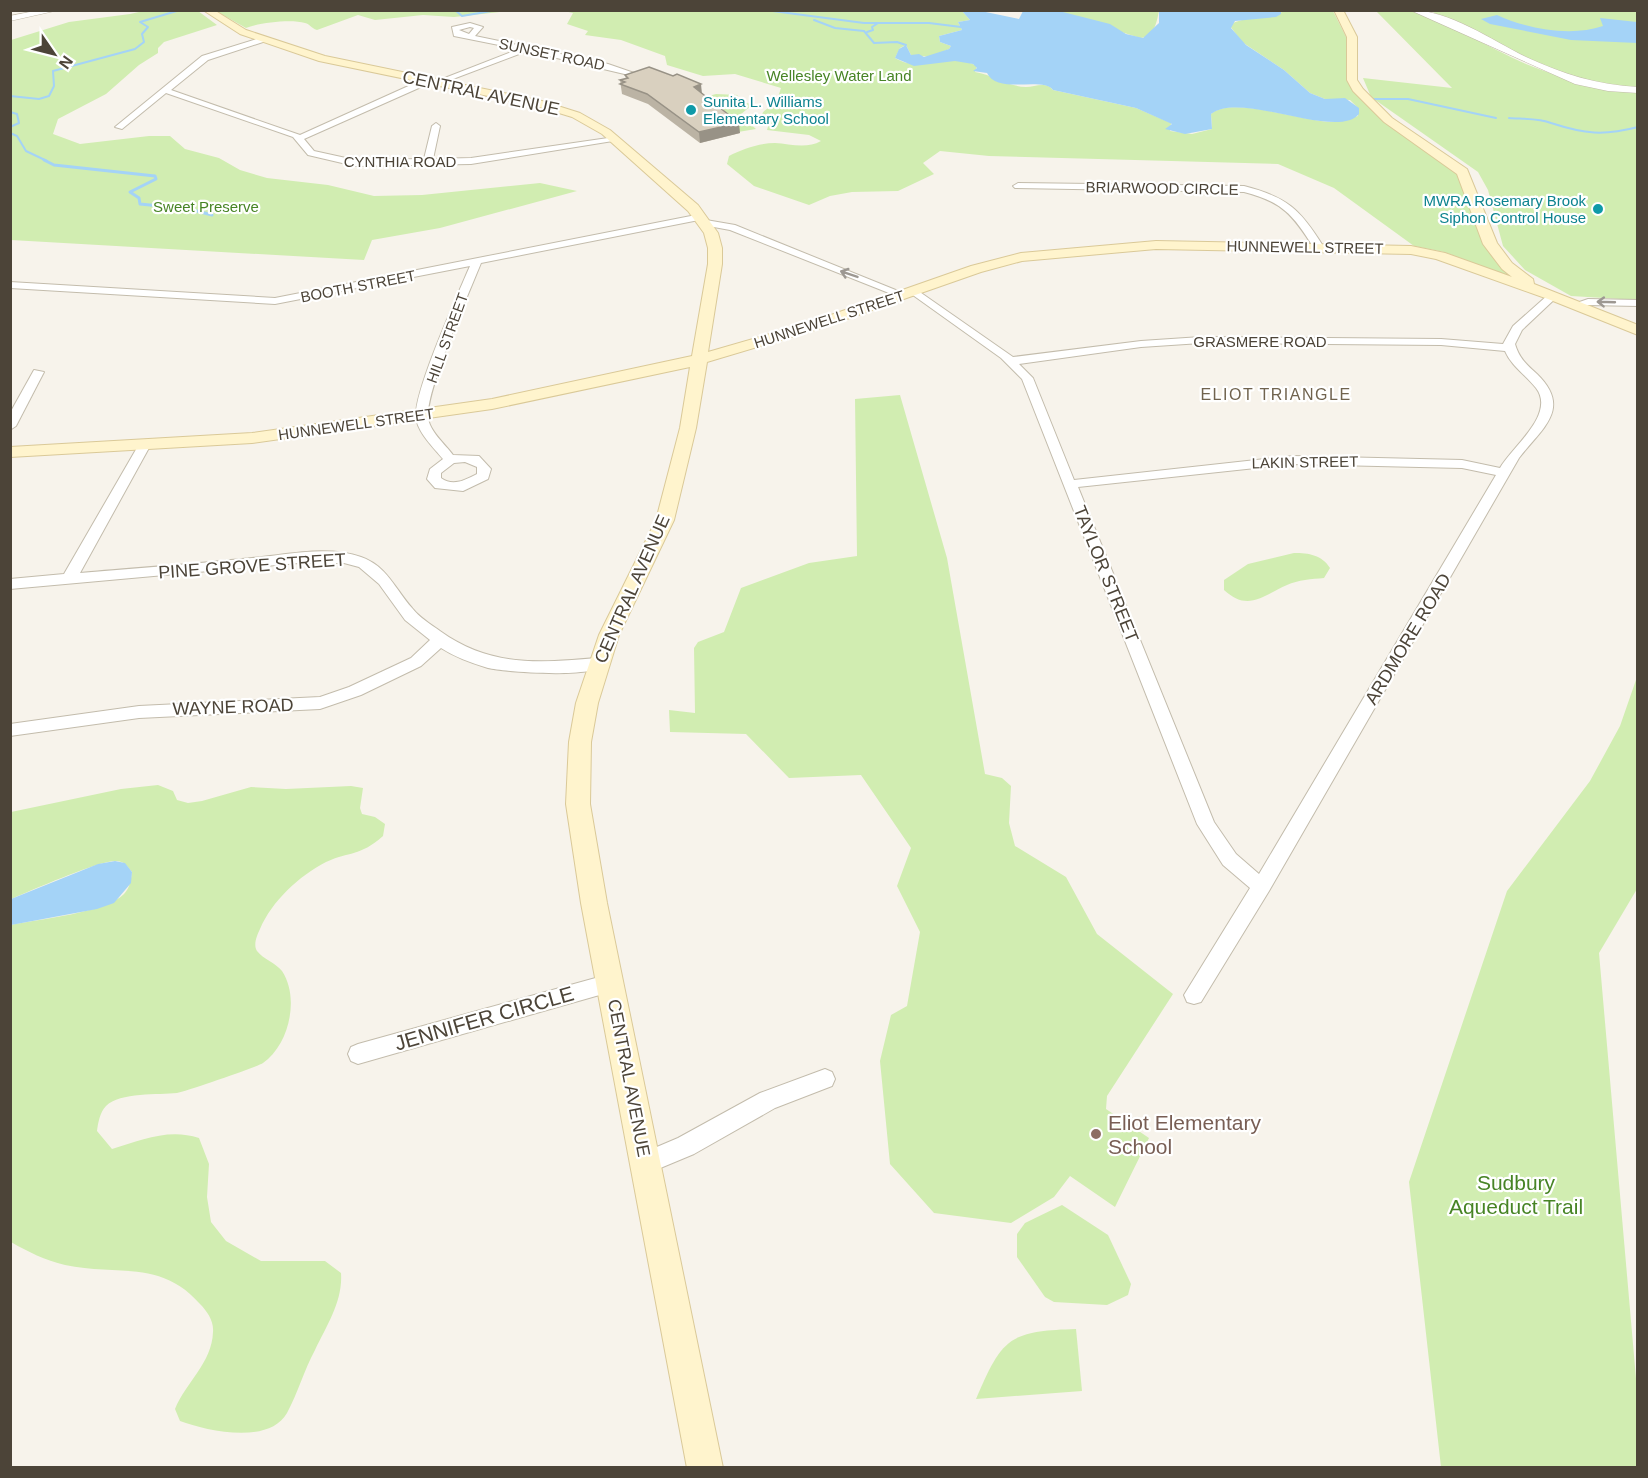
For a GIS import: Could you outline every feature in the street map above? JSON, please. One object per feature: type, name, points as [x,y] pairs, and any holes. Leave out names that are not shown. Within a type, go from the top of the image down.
[{"type":"main road","name":"CENTRAL AVENUE","points":[[207,10],[230,26],[341,64],[559,108],[591,122],[615,140],[704,220],[714,239],[716,260],[688,428],[665,520],[597,664],[580,742],[578,804],[610,983],[705,1467]]},
{"type":"main road","points":[[1338,10],[1353,41],[1352,77],[1358,91],[1388,120],[1459,167],[1468,183],[1484,232],[1496,254],[1517,274],[1553,296]]},
{"type":"main road","name":"HUNNEWELL STREET","points":[[10,452],[252,438],[421,415],[530,397],[700,359],[813,326],[998,262],[1076,250],[1156,245],[1396,248],[1426,253],[1553,296],[1638,331]]},
{"type":"street","points":[[10,19],[55,10]]},
{"type":"street","points":[[1414,10],[1451,23],[1518,58],[1551,71],[1605,88],[1638,90]]},
{"type":"street","name":"SUNSET ROAD","points":[[471,36],[633,74]]},
{"type":"street","points":[[119,127],[205,58],[263,39]]},
{"type":"street","points":[[300,138],[434,82],[526,49]]},
{"type":"street","name":"CYNTHIA ROAD","points":[[164,90],[300,138],[311,153],[322,158],[356,163],[497,159],[615,140]]},
{"type":"street","points":[[428,162],[436,126]]},
{"type":"street","name":"BRIARWOOD CIRCLE","points":[[1018,186],[1244,189],[1275,198],[1292,208],[1302,219],[1318,246]]},
{"type":"street","name":"BOOTH STREET","points":[[10,285],[259,302],[294,299],[704,220]]},
{"type":"street","name":"TAYLOR STREET","points":[[704,220],[736,228],[908,293],[1012,361],[1033,389],[1206,824],[1228,859],[1238,870],[1262,885]]},
{"type":"street","name":"HILL STREET","points":[[421,415],[434,372],[476,263]]},
{"type":"street","points":[[1509,348],[1511,336],[1517,328],[1553,296]]},
{"type":"street","points":[[1576,305],[1588,302],[1638,303]]},
{"type":"street","name":"GRASMERE ROAD","points":[[1012,361],[1129,346],[1201,340],[1441,342],[1509,348]]},
{"type":"street","name":"ARDMORE ROAD","points":[[1194,995],[1262,885],[1504,473],[1523,443],[1541,423],[1548,404],[1544,388],[1518,362],[1509,348]]},
{"type":"street","points":[[10,426],[38,372]]},
{"type":"street","points":[[421,415],[426,427],[450,460]]},
{"type":"street","points":[[69,579],[144,446]]},
{"type":"street","name":"LAKIN STREET","points":[[1071,484],[1293,460],[1462,464],[1504,473]]},
{"type":"street","name":"PINE GROVE STREET","points":[[10,584],[284,560],[353,559],[370,566],[378,573],[406,612],[440,640],[459,652],[507,667],[531,669],[597,664]]},
{"type":"street","name":"WAYNE ROAD","points":[[10,730],[139,712],[320,703],[355,691],[416,662],[440,640]]},
{"type":"street","name":"JENNIFER CIRCLE","points":[[358,1054],[610,983]]},
{"type":"street","points":[[646,1162],[696,1143],[750,1109],[782,1094],[825,1079]]},
{"type":"green space","points":[[1407,10],[1438,21],[1526,64],[1553,74],[1608,88],[1637,92],[1637,300],[1571,296],[1525,270],[1503,246],[1488,190],[1478,172],[1371,97],[1363,78],[1452,88],[1376,11]]},
{"type":"green space","name":"Sweet Preserve","points":[[138,11],[198,11],[217,25],[164,42],[158,48],[158,53],[139,65],[106,94],[58,119],[53,134],[80,144],[149,136],[170,136],[185,149],[219,158],[240,170],[267,178],[328,185],[374,196],[422,195],[540,183],[577,191],[440,228],[372,240],[364,260],[11,240],[11,40],[69,22]]},
{"type":"green space","points":[[216,11],[509,11],[454,17],[423,15],[375,20],[358,15],[317,30],[307,24],[291,21],[266,23],[246,28]]},
{"type":"green space","name":"Wellesley Water Land","points":[[564,11],[962,11],[970,20],[958,22],[962,30],[939,36],[940,42],[951,46],[949,49],[931,57],[911,55],[906,45],[900,48],[895,58],[915,64],[946,61],[967,62],[977,66],[975,72],[1012,85],[1026,87],[1044,85],[1053,90],[1136,108],[1171,123],[1170,131],[1192,134],[1212,129],[1211,114],[1221,109],[1236,107],[1322,121],[1338,122],[1358,116],[1358,108],[1350,100],[1325,99],[1310,93],[1284,70],[1242,42],[1230,26],[1240,21],[1281,11],[1333,11],[1346,37],[1349,74],[1367,103],[1458,166],[1483,236],[1517,279],[1444,252],[1414,246],[1334,188],[1278,164],[989,156],[940,151],[923,163],[934,174],[898,191],[852,192],[830,196],[809,205],[754,186],[727,164],[729,156],[757,145],[775,143],[804,145],[821,141],[809,135],[767,130],[769,123],[761,118],[762,115],[766,110],[775,106],[781,88],[735,74],[703,76],[667,65],[665,56],[621,40],[585,35],[588,31],[567,24],[573,13]]},
{"type":"green space","points":[[1056,11],[1159,11],[1152,31],[1149,35],[1140,38]]},
{"type":"green space","points":[[1432,11],[1637,11],[1637,88],[1584,79],[1534,62]]},
{"type":"green space","points":[[716,94],[738,95],[732,101],[753,104],[740,115],[756,129],[738,132],[701,98]]},
{"type":"green space","points":[[900,395],[947,558],[985,774],[1002,778],[1011,786],[1009,823],[1015,846],[1066,877],[1097,934],[1173,994],[1107,1096],[1106,1109],[1149,1138],[1115,1207],[1070,1176],[1054,1197],[1011,1223],[934,1213],[890,1164],[880,1061],[891,1015],[907,1006],[920,932],[897,886],[911,848],[861,775],[789,778],[746,734],[670,732],[669,710],[695,713],[694,648],[698,642],[724,632],[741,588],[809,563],[857,556],[855,399]]},
{"type":"green space","points":[[1294,553],[1310,554],[1323,560],[1330,568],[1324,578],[1296,582],[1248,601],[1233,597],[1224,590],[1224,580],[1248,564]]},
{"type":"green space","name":"Sudbury Aqueduct Trail","points":[[1637,677],[1637,889],[1599,953],[1637,1390],[1637,1467],[1441,1467],[1409,1182],[1507,891],[1590,781],[1620,726]]},
{"type":"green space","points":[[158,785],[173,791],[177,800],[188,803],[251,787],[286,789],[351,786],[363,788],[360,808],[362,814],[375,817],[385,824],[383,836],[375,843],[361,851],[326,862],[296,882],[279,899],[260,929],[256,949],[282,971],[290,994],[289,1020],[285,1033],[272,1055],[258,1065],[177,1093],[120,1098],[106,1106],[99,1121],[97,1131],[112,1149],[166,1135],[188,1135],[199,1138],[209,1164],[207,1197],[211,1222],[226,1241],[261,1261],[325,1261],[341,1273],[337,1303],[287,1413],[278,1423],[252,1432],[221,1431],[180,1421],[175,1409],[208,1353],[213,1332],[207,1313],[185,1290],[170,1280],[154,1275],[65,1265],[11,1242],[11,925],[87,911],[115,901],[128,889],[132,872],[122,862],[109,862],[66,876],[11,899],[11,812],[121,789]]},
{"type":"green space","points":[[1062,1205],[1108,1235],[1131,1284],[1128,1295],[1107,1305],[1054,1302],[1045,1297],[1017,1257],[1017,1234],[1025,1223]]},
{"type":"green space","points":[[1076,1329],[1082,1391],[976,1399],[993,1363],[1011,1342],[1036,1332]]},
{"type":"water","points":[[962,11],[981,11],[1019,19],[1023,11],[1059,11],[1110,24],[1126,34],[1143,38],[1159,23],[1159,11],[1281,11],[1281,14],[1276,17],[1235,21],[1231,28],[1246,45],[1284,70],[1310,93],[1325,99],[1345,98],[1359,108],[1359,114],[1348,121],[1331,122],[1243,108],[1225,108],[1211,114],[1212,129],[1185,134],[1165,129],[1172,124],[1136,108],[1053,90],[1048,86],[1000,83],[987,73],[973,71],[977,68],[973,64],[955,61],[914,66],[895,58],[899,49],[906,45],[911,55],[919,54],[924,57],[949,49],[951,46],[940,42],[939,36],[962,30],[958,22],[970,20]]},
{"type":"water","points":[[1497,15],[1535,28],[1563,31],[1603,26],[1600,18],[1637,22],[1637,43],[1571,40],[1490,24],[1481,19]]},
{"type":"water","points":[[115,861],[125,863],[132,872],[131,883],[114,903],[97,909],[11,925],[11,899],[98,864]]},
{"type":"building","name":"Sunita L. Williams Elementary School","points":[[649,67],[673,76],[677,74],[701,84],[694,87],[739,123],[699,132],[647,94],[620,84],[625,82],[620,80],[628,78],[625,75]]},
{"type":"waterway","points":[[10,96],[39,99],[49,96],[54,86],[53,71],[135,49],[144,42],[142,34],[148,27],[140,22],[180,10]]},
{"type":"waterway","points":[[455,10],[462,16],[497,10]]},
{"type":"waterway","points":[[765,10],[878,23]]},
{"type":"waterway","points":[[814,20],[835,28],[864,31],[874,43],[897,42],[906,45]]},
{"type":"waterway","points":[[867,32],[873,30],[872,27],[878,23]]},
{"type":"waterway","points":[[878,23],[929,23],[961,27]]},
{"type":"waterway","points":[[1372,99],[1408,99],[1496,118]]},
{"type":"waterway","points":[[10,112],[17,114],[19,123],[10,127]]},
{"type":"waterway","points":[[1509,118],[1541,120],[1574,130],[1604,133],[1638,127]]},
{"type":"waterway","points":[[10,133],[17,136],[26,151],[47,161]]},
{"type":"waterway","points":[[44,160],[54,165],[155,176],[156,179],[130,192],[139,198],[140,204],[189,209],[212,215]]},
{"type":"place","name":"Sunita L. Williams Elementary School","points":[[691,110]]},
{"type":"place","name":"MWRA Rosemary Brook Siphon Control House","points":[[1598,209]]},
{"type":"place","name":"Eliot Elementary School","points":[[1096,1134]]},
{"type":"district","name":"ELIOT TRIANGLE","points":[[1276,394]]}]
